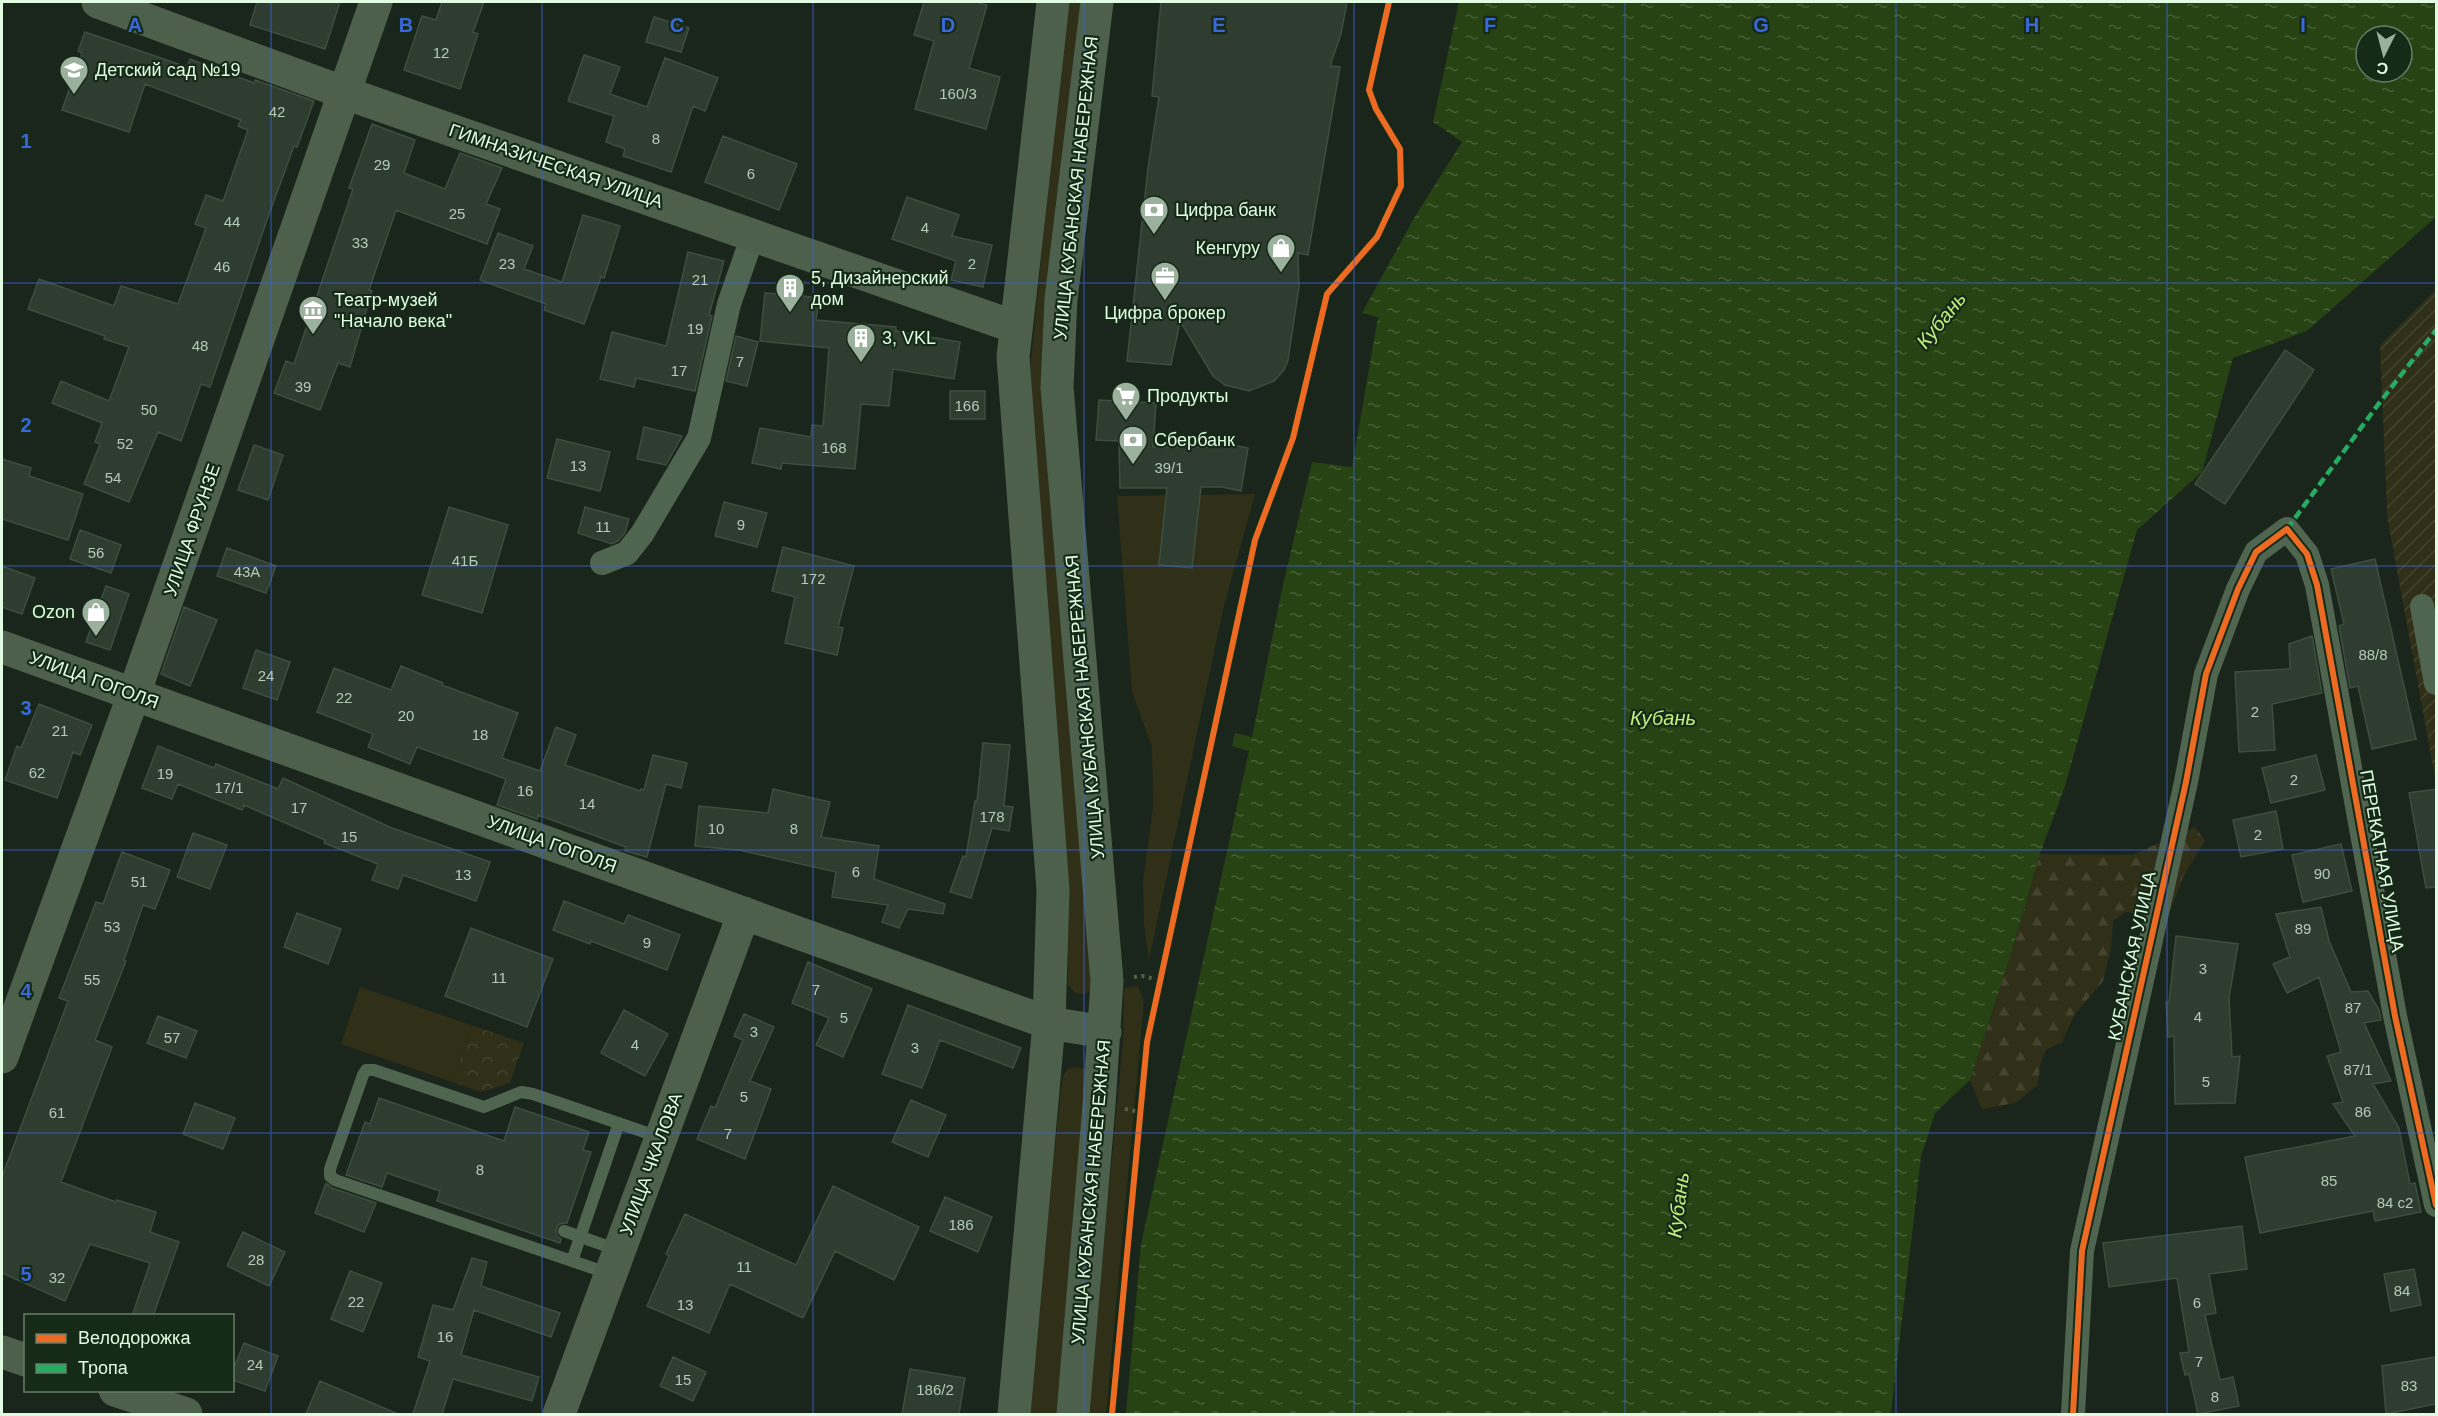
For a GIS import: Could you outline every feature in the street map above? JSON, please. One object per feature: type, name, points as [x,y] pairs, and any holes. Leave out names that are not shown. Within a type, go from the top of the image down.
[{"type":"street","name":"ГИМНАЗИЧЕСКАЯ УЛИЦА","points":[[98,2],[345,93],[1015,327]]},
{"type":"street","name":"УЛИЦА ФРУНЗЕ","points":[[2,1057],[134,694],[376,2]]},
{"type":"street","points":[[1014,1414],[1049,1023],[1053,890],[1013,357],[1053,2]]},
{"type":"street","name":"УЛИЦА КУБАНСКАЯ НАБЕРЕЖНАЯ","points":[[1073,1414],[1105,1032],[1107,981],[1057,387],[1061,299],[1097,2]]},
{"type":"street","points":[[602,562],[627,553],[699,438],[729,304],[753,235]]},
{"type":"street","name":"ПЕРЕКАТНАЯ УЛИЦА","points":[[2287,529],[2307,554],[2317,585],[2395,1016],[2436,1205]]},
{"type":"street","name":"КУБАНСКАЯ УЛИЦА","points":[[2073,1414],[2082,1251],[2186,782],[2206,674],[2238,589],[2256,552],[2287,529]]},
{"type":"street","points":[[2422,606],[2436,683]]},
{"type":"street","name":"УЛИЦА ГОГОЛЯ","points":[[2,647],[1049,1023],[1105,1032]]},
{"type":"street","name":"УЛИЦА ЧКАЛОВА","points":[[559,1414],[744,913]]},
{"type":"street","points":[[2,1352],[24,1359]]},
{"type":"street","points":[[121,1392],[186,1414]]},
{"type":"lane","points":[[615,1262],[572,1261],[335,1180],[330,1176],[330,1169],[366,1070],[374,1070],[484,1107],[521,1092],[532,1094],[661,1137]]},
{"type":"lane","points":[[572,1261],[619,1123]]},
{"type":"lane","points":[[564,1231],[580,1237],[615,1262]]},
{"type":"path","points":[[1157,990],[1162,969]]},
{"type":"path","points":[[1142,976],[1160,980]]},
{"type":"path","points":[[1138,1123],[1137,1111],[1141,1100]]},
{"type":"green space","points":[[1067,2],[1084,2],[1049,312],[1092,990],[1085,994],[1075,993],[1068,985],[1066,882],[1030,370]]},
{"type":"green space","points":[[2436,289],[2436,783],[2387,516],[2380,345]]},
{"type":"green space","points":[[1255,494],[1223,610],[1149,960],[1144,924],[1143,881],[1153,808],[1152,747],[1132,692],[1117,496]]},
{"type":"green space","points":[[2195,827],[2205,841],[2184,875],[2167,919],[2126,912],[2113,921],[2111,948],[2103,981],[2075,1014],[2062,1042],[2046,1050],[2040,1066],[2038,1085],[2015,1103],[1982,1109],[1970,1080],[2040,854],[2132,855]]},
{"type":"green space","points":[[1138,986],[1144,1002],[1106,1414],[1088,1414],[1123,1041],[1124,988]]},
{"type":"green space","points":[[360,987],[471,1025],[452,1082],[341,1044]]},
{"type":"green space","points":[[471,1025],[524,1043],[510,1083],[481,1092],[452,1082]]},
{"type":"green space","points":[[1078,1067],[1087,1070],[1063,1414],[1027,1414],[1061,1089],[1063,1076],[1068,1068]]},
{"type":"water","name":"Кубань","points":[[1459,2],[2436,2],[2436,217],[2307,331],[2233,358],[2202,472],[2137,530],[2065,786],[2040,854],[1970,1080],[1935,1113],[1921,1157],[1891,1414],[1126,1414],[1141,1244],[1249,751],[1232,746],[1235,733],[1252,737],[1282,589],[1312,462],[1352,467],[1378,317],[1362,313],[1414,218],[1462,142],[1433,122]]},
{"type":"building","points":[[257,2],[340,2],[325,49],[250,25]]},
{"type":"building","points":[[442,2],[484,2],[473,32],[478,34],[460,89],[404,70],[422,16],[436,20]]},
{"type":"building","points":[[924,2],[975,2],[987,5],[969,68],[1000,77],[986,129],[915,109],[934,41],[914,35]]},
{"type":"building","points":[[1161,2],[1347,2],[1341,34],[1330,66],[1340,67],[1308,255],[1298,253],[1299,287],[1288,360],[1284,370],[1274,381],[1249,391],[1225,385],[1213,376],[1180,321],[1171,365],[1127,361],[1148,168],[1159,97],[1152,96]]},
{"type":"building","points":[[654,17],[689,28],[681,52],[646,42]]},
{"type":"building","points":[[85,32],[187,67],[190,59],[254,83],[255,80],[314,101],[297,147],[294,146],[268,217],[210,387],[201,384],[181,441],[158,432],[129,502],[84,484],[100,444],[95,442],[102,423],[52,403],[61,381],[109,401],[129,347],[104,339],[105,336],[28,309],[39,279],[114,306],[121,286],[178,304],[206,228],[195,224],[206,195],[223,201],[248,130],[238,126],[241,120],[145,84],[129,132],[62,110],[82,53],[78,51]]},
{"type":"building","points":[[584,55],[620,67],[610,94],[647,107],[665,58],[718,78],[705,111],[693,106],[671,172],[623,156],[625,149],[606,142],[614,116],[568,101]]},
{"type":"building","points":[[372,124],[415,140],[404,173],[445,189],[460,153],[502,168],[486,204],[500,209],[487,244],[396,210],[369,290],[372,291],[350,367],[338,363],[320,410],[274,393],[286,361],[294,364],[353,189],[349,188]]},
{"type":"building","points":[[723,136],[797,164],[779,210],[705,182]]},
{"type":"building","points":[[907,197],[959,215],[952,236],[992,245],[983,287],[951,280],[956,261],[892,239]]},
{"type":"building","points":[[583,215],[620,226],[604,278],[601,277],[584,324],[544,310],[546,304],[480,280],[498,233],[533,246],[524,269],[562,282]]},
{"type":"building","points":[[688,252],[724,261],[709,315],[712,316],[695,391],[636,378],[634,387],[600,379],[612,332],[666,346]]},
{"type":"building","points":[[780,280],[804,282],[803,296],[819,298],[816,320],[896,327],[896,331],[960,342],[954,379],[893,369],[889,406],[861,404],[855,469],[782,463],[781,469],[752,463],[760,428],[811,437],[812,425],[823,426],[829,348],[760,341],[765,293],[779,294]]},
{"type":"building","points":[[736,336],[758,342],[747,386],[726,381]]},
{"type":"building","points":[[2285,350],[2314,370],[2225,504],[2195,484]]},
{"type":"building","points":[[950,391],[985,391],[985,419],[950,419]]},
{"type":"building","points":[[1099,400],[1156,403],[1153,447],[1227,447],[1228,444],[1248,448],[1241,491],[1222,487],[1201,487],[1192,568],[1159,565],[1167,488],[1120,488],[1119,441],[1096,440]]},
{"type":"building","points":[[644,427],[682,436],[666,465],[637,459]]},
{"type":"building","points":[[557,439],[610,452],[600,491],[547,478]]},
{"type":"building","points":[[254,445],[283,455],[268,500],[238,490]]},
{"type":"building","points":[[2,459],[31,468],[29,476],[83,494],[68,540],[2,519]]},
{"type":"building","points":[[724,502],[767,513],[757,547],[715,536]]},
{"type":"building","points":[[449,507],[508,525],[482,613],[422,595]]},
{"type":"building","points":[[585,507],[629,519],[625,533],[612,544],[578,533]]},
{"type":"building","points":[[80,530],[121,545],[111,573],[70,559]]},
{"type":"building","points":[[783,547],[854,566],[838,627],[843,628],[837,655],[785,643],[795,597],[772,591]]},
{"type":"building","points":[[227,548],[276,566],[266,593],[217,576]]},
{"type":"building","points":[[2375,559],[2416,739],[2372,749],[2358,686],[2350,688],[2339,626],[2344,624],[2331,569]]},
{"type":"building","points":[[2,566],[35,578],[22,614],[2,607]]},
{"type":"building","points":[[106,586],[129,594],[110,650],[86,642]]},
{"type":"building","points":[[184,607],[217,620],[190,686],[161,674]]},
{"type":"building","points":[[2312,636],[2322,693],[2272,704],[2275,750],[2239,752],[2235,672],[2290,669],[2289,644]]},
{"type":"building","points":[[256,650],[290,662],[277,700],[243,688]]},
{"type":"building","points":[[401,666],[443,683],[442,685],[518,713],[502,758],[540,771],[556,727],[576,735],[565,765],[640,791],[644,790],[653,755],[687,763],[681,788],[666,784],[647,857],[625,851],[626,847],[538,815],[537,819],[497,805],[506,779],[417,747],[410,764],[368,747],[373,734],[317,712],[334,668],[391,690]]},
{"type":"building","points":[[39,704],[92,725],[80,755],[73,752],[57,798],[5,780],[17,746],[21,748]]},
{"type":"building","points":[[983,743],[1010,745],[1004,806],[1013,807],[1009,831],[992,828],[971,898],[950,892],[963,856],[966,857],[975,801],[977,801]]},
{"type":"building","points":[[158,746],[214,768],[216,764],[278,789],[283,778],[392,828],[490,862],[476,901],[403,875],[398,889],[372,880],[378,864],[324,843],[325,840],[244,805],[242,810],[178,784],[172,799],[142,788]]},
{"type":"building","points":[[2316,755],[2325,790],[2271,803],[2262,768]]},
{"type":"building","points":[[773,789],[830,802],[821,837],[879,846],[874,879],[945,904],[943,914],[908,909],[899,928],[882,922],[888,905],[832,897],[836,872],[739,850],[695,846],[699,806],[768,813]]},
{"type":"building","points":[[2436,789],[2436,887],[2426,888],[2409,793]]},
{"type":"building","points":[[2276,811],[2283,849],[2241,857],[2233,820]]},
{"type":"building","points":[[193,833],[227,845],[210,889],[177,877]]},
{"type":"building","points":[[2341,844],[2352,891],[2303,902],[2292,855]]},
{"type":"building","points":[[122,852],[170,870],[155,909],[143,905],[124,960],[126,961],[95,1040],[112,1047],[61,1182],[116,1202],[117,1200],[156,1212],[150,1232],[179,1242],[154,1314],[133,1314],[150,1263],[90,1244],[65,1301],[2,1273],[2,1177],[68,1001],[59,998],[96,902],[103,904]]},
{"type":"building","points":[[564,901],[624,924],[628,915],[680,935],[667,970],[591,941],[590,944],[553,930]]},
{"type":"building","points":[[2321,907],[2329,941],[2351,992],[2368,991],[2379,1010],[2381,1020],[2364,1023],[2391,1081],[2373,1084],[2399,1128],[2410,1184],[2415,1183],[2421,1212],[2375,1221],[2373,1211],[2260,1233],[2245,1157],[2355,1136],[2333,1104],[2343,1102],[2327,1056],[2341,1052],[2319,977],[2287,993],[2273,964],[2290,957],[2276,914]]},
{"type":"building","points":[[297,913],[341,929],[328,964],[284,947]]},
{"type":"building","points":[[471,928],[553,959],[527,1027],[445,996]]},
{"type":"building","points":[[2176,936],[2238,944],[2229,998],[2232,1057],[2240,1056],[2235,1103],[2175,1104],[2174,1036],[2168,1037],[2166,1002],[2169,1002]]},
{"type":"building","points":[[808,962],[872,989],[843,1057],[816,1045],[829,1018],[792,1003]]},
{"type":"building","points":[[908,1005],[1021,1048],[1013,1068],[940,1040],[922,1088],[882,1074]]},
{"type":"building","points":[[624,1010],[668,1034],[645,1076],[601,1053]]},
{"type":"building","points":[[744,1014],[774,1027],[750,1081],[771,1089],[745,1159],[697,1139],[711,1106],[715,1108],[743,1040],[734,1036]]},
{"type":"building","points":[[158,1016],[197,1031],[186,1058],[147,1043]]},
{"type":"building","points":[[379,1098],[504,1141],[515,1107],[589,1132],[583,1150],[591,1152],[567,1223],[559,1224],[556,1229],[557,1236],[561,1239],[560,1243],[437,1201],[440,1191],[387,1173],[382,1187],[346,1175],[365,1122],[370,1124]]},
{"type":"building","points":[[911,1100],[946,1115],[928,1157],[892,1142]]},
{"type":"building","points":[[195,1103],[235,1118],[223,1149],[183,1134]]},
{"type":"building","points":[[326,1183],[332,1188],[376,1203],[364,1232],[315,1213]]},
{"type":"building","points":[[833,1186],[919,1227],[894,1280],[835,1251],[803,1318],[730,1284],[709,1333],[647,1306],[669,1256],[666,1254],[685,1214],[796,1265]]},
{"type":"building","points":[[945,1197],[992,1217],[978,1252],[930,1231]]},
{"type":"building","points":[[2242,1226],[2247,1269],[2209,1274],[2216,1313],[2205,1315],[2220,1380],[2233,1377],[2239,1406],[2198,1414],[2189,1374],[2185,1375],[2180,1353],[2189,1352],[2177,1278],[2109,1287],[2103,1243]]},
{"type":"building","points":[[243,1232],[285,1252],[269,1286],[227,1266]]},
{"type":"building","points":[[472,1258],[487,1262],[481,1286],[560,1313],[551,1337],[474,1310],[461,1355],[539,1377],[532,1401],[453,1379],[442,1414],[413,1414],[430,1361],[418,1357],[433,1305],[453,1310]]},
{"type":"building","points":[[2414,1269],[2421,1305],[2391,1311],[2384,1274]]},
{"type":"building","points":[[350,1271],[382,1283],[363,1332],[331,1319]]},
{"type":"building","points":[[244,1343],[278,1356],[265,1391],[234,1381],[234,1368]]},
{"type":"building","points":[[673,1357],[706,1372],[693,1401],[660,1386]]},
{"type":"building","points":[[2436,1357],[2436,1404],[2386,1414],[2382,1366]]},
{"type":"building","points":[[910,1369],[965,1378],[959,1414],[902,1414]]},
{"type":"building","points":[[320,1381],[398,1414],[306,1414]]},
{"type":"marked path","points":[[2287,529],[2436,330]]},
{"type":"cycle path","points":[[1112,1414],[1147,1042],[1255,540],[1293,438],[1327,294],[1377,237],[1401,186],[1400,149],[1376,109],[1369,90],[1389,2]]},
{"type":"cycle path","points":[[2073,1414],[2082,1251],[2186,782],[2206,674],[2238,589],[2256,552],[2287,529],[2307,554],[2317,585],[2395,1016],[2436,1205]]},
{"type":"place","name":"Детский сад №19","points":[[74,96]]},
{"type":"place","name":"Цифра банк","points":[[1154,236]]},
{"type":"place","name":"Кенгуру","points":[[1281,274]]},
{"type":"place","name":"Цифра брокер","points":[[1165,302]]},
{"type":"place","name":"5, Дизайнерский дом","points":[[790,314]]},
{"type":"place","name":"Театр-музей \"Начало века\"","points":[[313,336]]},
{"type":"place","name":"3, VKL","points":[[861,364]]},
{"type":"place","name":"Продукты","points":[[1126,422]]},
{"type":"place","name":"Сбербанк","points":[[1133,466]]},
{"type":"place","name":"Ozon","points":[[96,638]]}]
